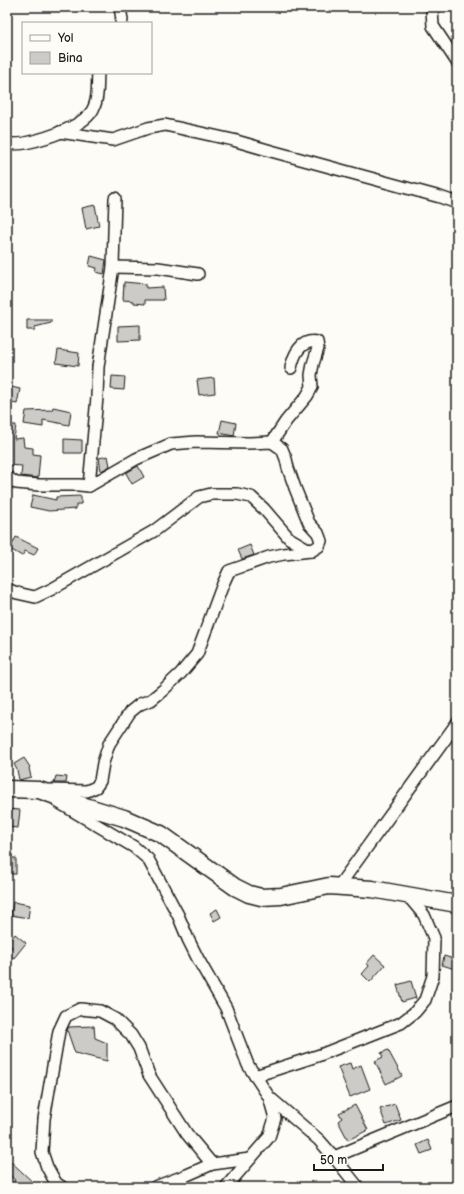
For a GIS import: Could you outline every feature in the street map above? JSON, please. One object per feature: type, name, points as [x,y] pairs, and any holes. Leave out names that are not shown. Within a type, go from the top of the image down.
[{"type":"street","points":[[120,7],[121,22]]},
{"type":"street","points":[[436,7],[432,10],[433,26],[457,62]]},
{"type":"street","points":[[7,144],[24,143],[60,132],[82,122],[94,108],[97,99],[98,74]]},
{"type":"street","points":[[60,132],[114,140],[148,128],[165,125],[233,140],[457,203]]},
{"type":"street","points":[[89,486],[97,397],[98,367],[113,267],[114,198]]},
{"type":"street","points":[[113,267],[158,268],[198,274]]},
{"type":"street","points":[[272,442],[286,421],[307,396],[312,387],[311,375],[318,348],[317,342],[311,341],[301,346],[294,356],[291,368]]},
{"type":"street","points":[[7,477],[16,482],[39,485],[89,486],[136,459],[171,444],[196,442],[272,442],[282,449],[290,475],[309,523],[318,533],[321,542],[319,546],[311,551],[269,557],[229,571],[197,654],[181,673],[162,691],[151,700],[140,704],[130,712],[109,744],[103,763],[100,781],[96,787],[87,790],[7,789]]},
{"type":"street","points":[[7,589],[35,597],[52,589],[154,530],[199,497],[212,494],[237,494],[251,497],[264,509],[289,538],[311,551]]},
{"type":"street","points":[[338,887],[457,723]]},
{"type":"street","points":[[39,790],[124,818],[161,834],[235,886],[249,894],[261,896],[281,896],[329,886],[372,889],[457,904]]},
{"type":"street","points":[[39,790],[84,819],[134,847],[148,859],[178,915],[198,959],[226,1008],[248,1065],[255,1076],[269,1097],[318,1140],[358,1187]]},
{"type":"street","points":[[255,1076],[320,1055],[394,1026],[401,1023],[415,1012],[425,1000],[433,976],[434,938],[424,915],[408,896]]},
{"type":"street","points":[[62,1187],[56,1183],[47,1167],[42,1152],[44,1119],[59,1031],[66,1016],[80,1009],[100,1012],[115,1018],[131,1035],[139,1048],[150,1075],[187,1134],[212,1164]]},
{"type":"street","points":[[226,1187],[269,1137],[275,1118],[269,1097]]},
{"type":"street","points":[[334,1157],[457,1106]]},
{"type":"street","points":[[155,1187],[212,1164],[250,1159]]},
{"type":"building","points":[[95,205],[99,226],[86,229],[82,208]]},
{"type":"building","points":[[91,256],[106,260],[104,274],[96,272],[97,268],[89,266]]},
{"type":"building","points":[[124,282],[146,284],[146,288],[163,287],[164,300],[145,300],[145,304],[123,300]]},
{"type":"building","points":[[27,320],[51,320],[51,323],[35,327],[35,330],[27,330]]},
{"type":"building","points":[[140,325],[140,340],[118,341],[118,326]]},
{"type":"building","points":[[58,350],[79,353],[78,366],[56,363]]},
{"type":"building","points":[[112,376],[125,377],[124,390],[111,389]]},
{"type":"building","points":[[214,378],[215,393],[199,395],[197,380]]},
{"type":"building","points":[[7,386],[20,389],[17,404],[7,402]]},
{"type":"building","points":[[53,407],[71,411],[69,425],[43,420],[43,427],[24,424],[26,411],[52,410]]},
{"type":"building","points":[[222,420],[236,423],[234,436],[219,433]]},
{"type":"building","points":[[7,425],[16,425],[14,439],[23,438],[24,447],[33,448],[33,454],[40,455],[38,478],[21,476],[22,466],[7,465]]},
{"type":"building","points":[[64,439],[82,440],[82,453],[64,453]]},
{"type":"building","points":[[108,456],[110,466],[101,471],[99,458]]},
{"type":"building","points":[[138,466],[144,477],[132,484],[126,473]]},
{"type":"building","points":[[33,495],[56,500],[56,497],[81,496],[81,504],[76,504],[76,509],[49,511],[30,507]]},
{"type":"building","points":[[16,537],[38,548],[34,555],[25,551],[22,556],[10,549]]},
{"type":"building","points":[[250,545],[254,555],[242,559],[238,550]]},
{"type":"building","points":[[24,758],[30,767],[31,777],[19,780],[14,764]]},
{"type":"building","points":[[56,776],[67,777],[66,783],[54,783]]},
{"type":"building","points":[[7,809],[20,810],[18,828],[7,827]]},
{"type":"building","points":[[7,858],[16,858],[16,874],[7,874]]},
{"type":"building","points":[[13,902],[30,905],[28,918],[11,915]]},
{"type":"building","points":[[217,909],[221,917],[214,921],[210,913]]},
{"type":"building","points":[[15,934],[26,943],[14,958],[7,952],[12,947],[8,943]]},
{"type":"building","points":[[374,955],[385,965],[370,982],[362,974],[369,966],[367,963]]},
{"type":"building","points":[[444,956],[457,960],[455,969],[442,965]]},
{"type":"building","points":[[411,981],[416,998],[402,1002],[397,985]]},
{"type":"building","points":[[94,1026],[95,1038],[107,1043],[107,1061],[75,1053],[67,1030],[69,1027]]},
{"type":"building","points":[[388,1050],[402,1076],[386,1084],[375,1061],[383,1057],[381,1053]]},
{"type":"building","points":[[350,1063],[352,1069],[361,1065],[370,1089],[350,1097],[338,1067]]},
{"type":"building","points":[[395,1104],[401,1120],[386,1125],[380,1109]]},
{"type":"building","points":[[355,1105],[368,1130],[348,1140],[338,1121],[342,1118],[339,1113]]},
{"type":"building","points":[[428,1140],[432,1150],[421,1154],[417,1145]]},
{"type":"building","points":[[7,1158],[38,1187],[19,1187],[13,1182],[15,1180],[7,1173]]}]
